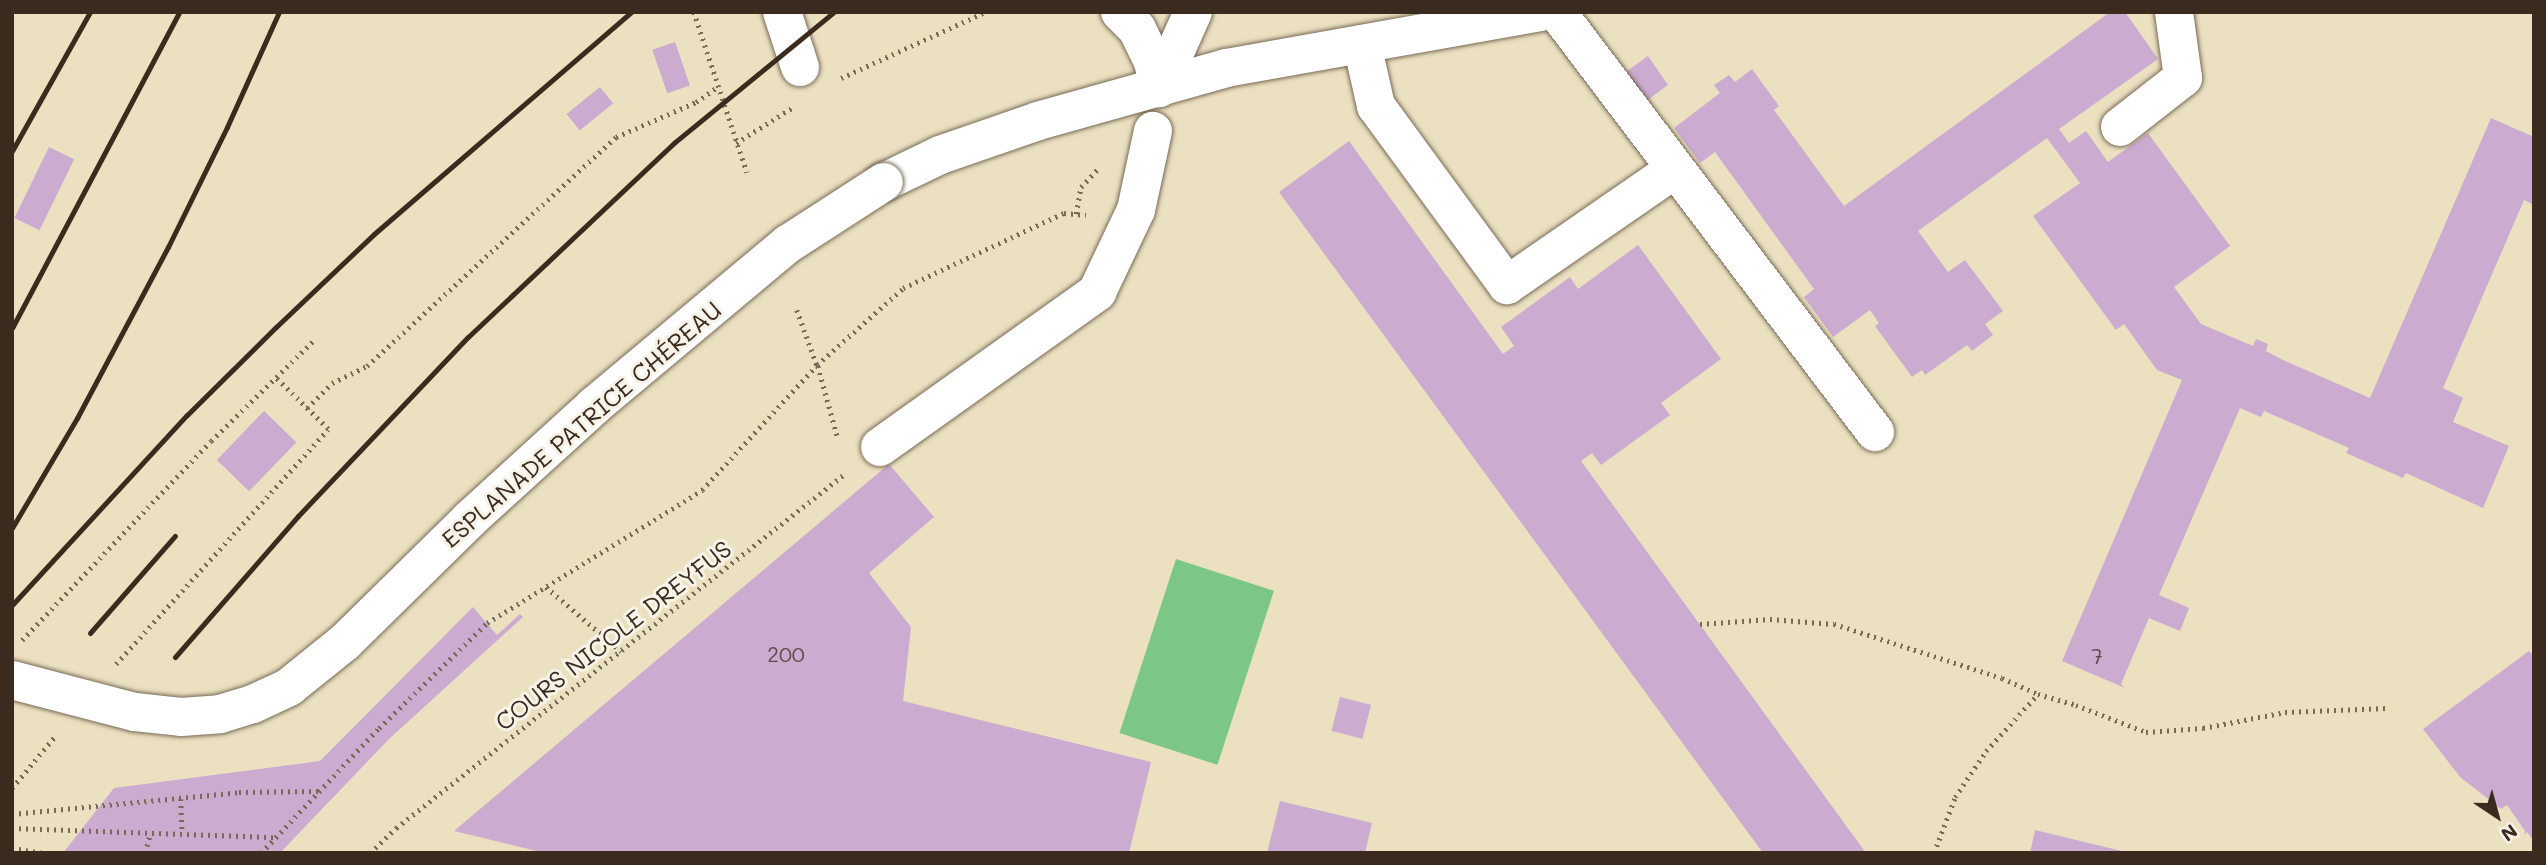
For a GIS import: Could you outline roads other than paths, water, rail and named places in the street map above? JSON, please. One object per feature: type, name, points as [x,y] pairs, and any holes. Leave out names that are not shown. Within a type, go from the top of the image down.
[{"type":"street","points":[[782,12],[812,84]]},
{"type":"street","points":[[1120,12],[1137,29],[1153,62],[1159,88]]},
{"type":"street","points":[[1159,88],[1193,12]]},
{"type":"street","name":"ESPLANADE PATRICE CHÉREAU","points":[[12,680],[135,712],[181,717],[220,713],[253,704],[289,687],[345,642],[470,519],[594,406],[788,244],[884,182],[940,155],[1075,111],[1226,68],[1540,12]]},
{"type":"street","points":[[1557,12],[1875,432]]},
{"type":"street","points":[[2120,127],[2183,78],[2174,12]]},
{"type":"street","points":[[1362,44],[1376,106],[1507,285],[1675,169]]},
{"type":"street","points":[[880,447],[1097,292],[1136,211],[1153,131]]},
{"type":"railway","points":[[12,151],[90,12]]},
{"type":"railway","points":[[12,328],[179,12]]},
{"type":"railway","points":[[12,528],[77,418],[168,247],[279,12]]},
{"type":"railway","points":[[12,605],[187,415],[276,327],[374,234],[631,12]]},
{"type":"railway","points":[[175,657],[298,516],[468,337],[675,142],[834,12]]},
{"type":"railway","points":[[90,633],[175,536]]}]
